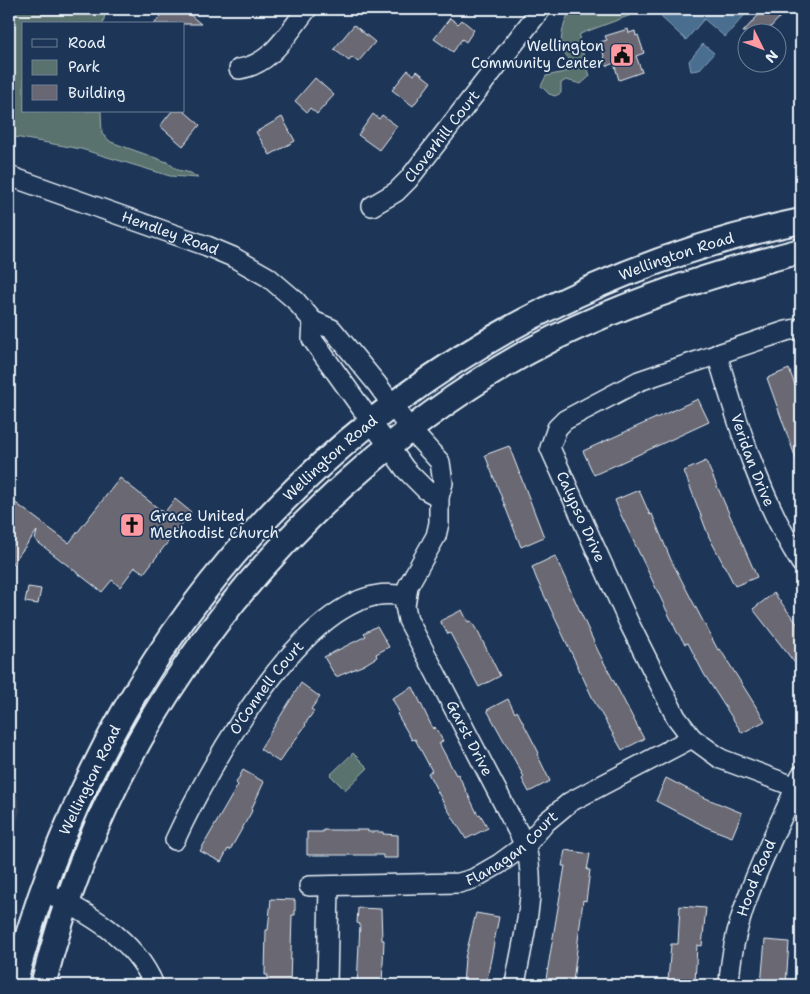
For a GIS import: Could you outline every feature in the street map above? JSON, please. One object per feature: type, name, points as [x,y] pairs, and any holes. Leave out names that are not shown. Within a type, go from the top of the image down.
[{"type":"main road","name":"Wellington Road","points":[[14,985],[42,890],[77,801],[122,713],[167,642],[203,592],[260,526],[306,480],[390,405],[515,326],[590,288],[631,271],[702,246],[801,221]]},
{"type":"main road","name":"Wellington Road","points":[[43,985],[66,902],[115,786],[144,729],[189,661],[222,616],[279,548],[312,515],[408,428],[509,363],[552,339],[642,300],[723,271],[801,251]]},
{"type":"street","points":[[239,69],[260,64],[270,55],[307,9]]},
{"type":"street","name":"Cloverhill Court","points":[[372,206],[396,192],[408,180],[541,9]]},
{"type":"street","name":"Hendley Road","points":[[9,176],[233,257],[268,277],[295,300],[313,321],[332,329],[377,384],[408,428]]},
{"type":"street","points":[[313,321],[312,339],[390,445],[405,470],[426,490],[439,497]]},
{"type":"street","name":"Calypso Drive","points":[[800,784],[750,772],[721,759],[692,738],[666,701],[550,448],[557,428],[565,420],[639,381],[786,331],[801,328]]},
{"type":"street","name":"Veridan Drive","points":[[717,354],[732,407],[751,459],[776,518],[801,563]]},
{"type":"street","name":"Garst Drive","points":[[408,428],[440,462],[443,483],[439,497],[441,510],[436,536],[408,586],[406,597],[408,620],[525,845],[530,861],[532,880],[515,985]]},
{"type":"street","name":"O'Connell Court","points":[[175,840],[214,764],[236,728],[276,671],[302,643],[328,620],[359,600],[382,593],[406,597]]},
{"type":"street","name":"Flanagan Court","points":[[309,886],[459,883],[499,864],[525,845],[551,817],[570,802],[692,738]]},
{"type":"street","name":"Hood Road","points":[[729,985],[730,961],[741,912],[800,784]]},
{"type":"street","points":[[327,985],[330,886]]},
{"type":"street","points":[[42,890],[95,918],[116,934],[139,960],[154,985]]},
{"type":"shaded area","points":[[669,9],[750,9],[725,37],[704,19],[686,40],[661,17]]},
{"type":"shaded area","points":[[703,44],[714,53],[699,70],[691,71],[689,61]]},
{"type":"shaded area","points":[[9,755],[20,810],[9,856]]},
{"type":"green space","points":[[9,9],[118,9],[105,14],[103,22],[22,22],[22,112],[101,112],[102,134],[111,142],[167,162],[178,170],[191,173],[198,178],[170,176],[81,149],[9,136]]},
{"type":"green space","points":[[571,9],[637,9],[631,15],[580,34],[579,41],[590,76],[581,84],[566,80],[561,83],[561,93],[555,96],[549,94],[541,86],[546,76],[569,71],[573,67],[561,45],[563,29]]},
{"type":"green space","points":[[353,753],[368,768],[345,790],[330,775]]},
{"type":"building","points":[[153,9],[183,9],[201,24],[156,22],[161,16]]},
{"type":"building","points":[[764,9],[770,9],[780,17],[775,22],[752,22]]},
{"type":"building","points":[[450,18],[458,24],[462,20],[474,30],[466,42],[462,39],[453,52],[434,39]]},
{"type":"building","points":[[354,25],[375,42],[358,62],[352,57],[349,61],[334,49]]},
{"type":"building","name":"Wellington Community Center","points":[[628,29],[629,33],[635,31],[636,36],[638,35],[644,53],[636,56],[642,72],[619,80],[614,63],[607,66],[600,42],[607,40],[605,36]]},
{"type":"building","points":[[408,70],[414,75],[417,71],[431,82],[413,106],[392,90]]},
{"type":"building","points":[[315,78],[334,95],[317,114],[310,108],[307,112],[295,101]]},
{"type":"building","points":[[171,112],[185,112],[200,125],[183,146],[160,126]]},
{"type":"building","points":[[373,114],[379,119],[382,115],[397,126],[379,150],[358,135]]},
{"type":"building","points":[[282,117],[295,141],[270,155],[256,132]]},
{"type":"building","points":[[789,369],[801,401],[800,470],[767,378]]},
{"type":"building","points":[[698,399],[709,422],[594,475],[583,451]]},
{"type":"building","points":[[509,446],[544,537],[521,547],[485,455]]},
{"type":"building","points":[[706,461],[757,577],[735,586],[709,537],[684,471]]},
{"type":"building","name":"Grace United Methodist Church","points":[[120,478],[164,513],[175,499],[191,512],[144,573],[135,567],[120,587],[112,580],[102,592],[35,540],[37,531],[9,568],[9,498],[69,543]]},
{"type":"building","points":[[639,490],[650,515],[652,514],[671,560],[718,650],[720,649],[765,721],[742,733],[704,674],[688,643],[685,644],[677,632],[620,513],[615,500]]},
{"type":"building","points":[[555,556],[598,651],[644,739],[622,750],[594,701],[532,567]]},
{"type":"building","points":[[28,587],[41,589],[38,604],[25,602]]},
{"type":"building","points":[[774,593],[801,629],[801,671],[753,609]]},
{"type":"building","points":[[462,610],[468,622],[471,621],[479,634],[500,676],[479,687],[450,633],[448,634],[440,621]]},
{"type":"building","points":[[377,626],[389,647],[376,654],[377,657],[364,665],[336,677],[324,657],[366,636],[364,633]]},
{"type":"building","points":[[301,683],[320,697],[311,709],[314,711],[306,725],[279,762],[260,749]]},
{"type":"building","points":[[413,687],[433,729],[435,727],[443,741],[439,743],[456,775],[458,774],[478,815],[480,814],[488,828],[466,839],[428,773],[432,771],[415,739],[412,740],[397,714],[399,712],[392,698]]},
{"type":"building","points":[[508,699],[515,713],[517,711],[539,753],[537,754],[550,781],[529,792],[522,779],[524,777],[487,710]]},
{"type":"building","points":[[243,770],[264,782],[252,811],[221,862],[200,851],[238,785],[236,783]]},
{"type":"building","points":[[666,778],[703,797],[742,813],[732,837],[706,827],[656,801]]},
{"type":"building","points":[[323,830],[368,830],[368,832],[398,835],[398,858],[383,858],[383,855],[307,855],[307,832],[323,832]]},
{"type":"building","points":[[565,850],[590,854],[587,870],[590,870],[586,901],[583,900],[573,982],[571,985],[545,985],[565,866],[562,866]]},
{"type":"building","points":[[271,899],[295,900],[295,915],[292,915],[290,985],[267,985],[268,975],[265,975],[266,930],[268,930]]},
{"type":"building","points":[[680,906],[706,908],[702,946],[697,945],[695,983],[668,981],[671,944],[678,944]]},
{"type":"building","points":[[358,908],[381,909],[382,940],[384,940],[382,985],[357,985],[360,924],[357,923]]},
{"type":"building","points":[[476,913],[499,917],[486,985],[463,985],[465,958]]},
{"type":"building","points":[[765,940],[789,942],[786,985],[761,985]]},
{"type":"place","name":"Wellington Community Center","points":[[622,55]]},
{"type":"place","name":"Grace United Methodist Church","points":[[132,525]]}]
